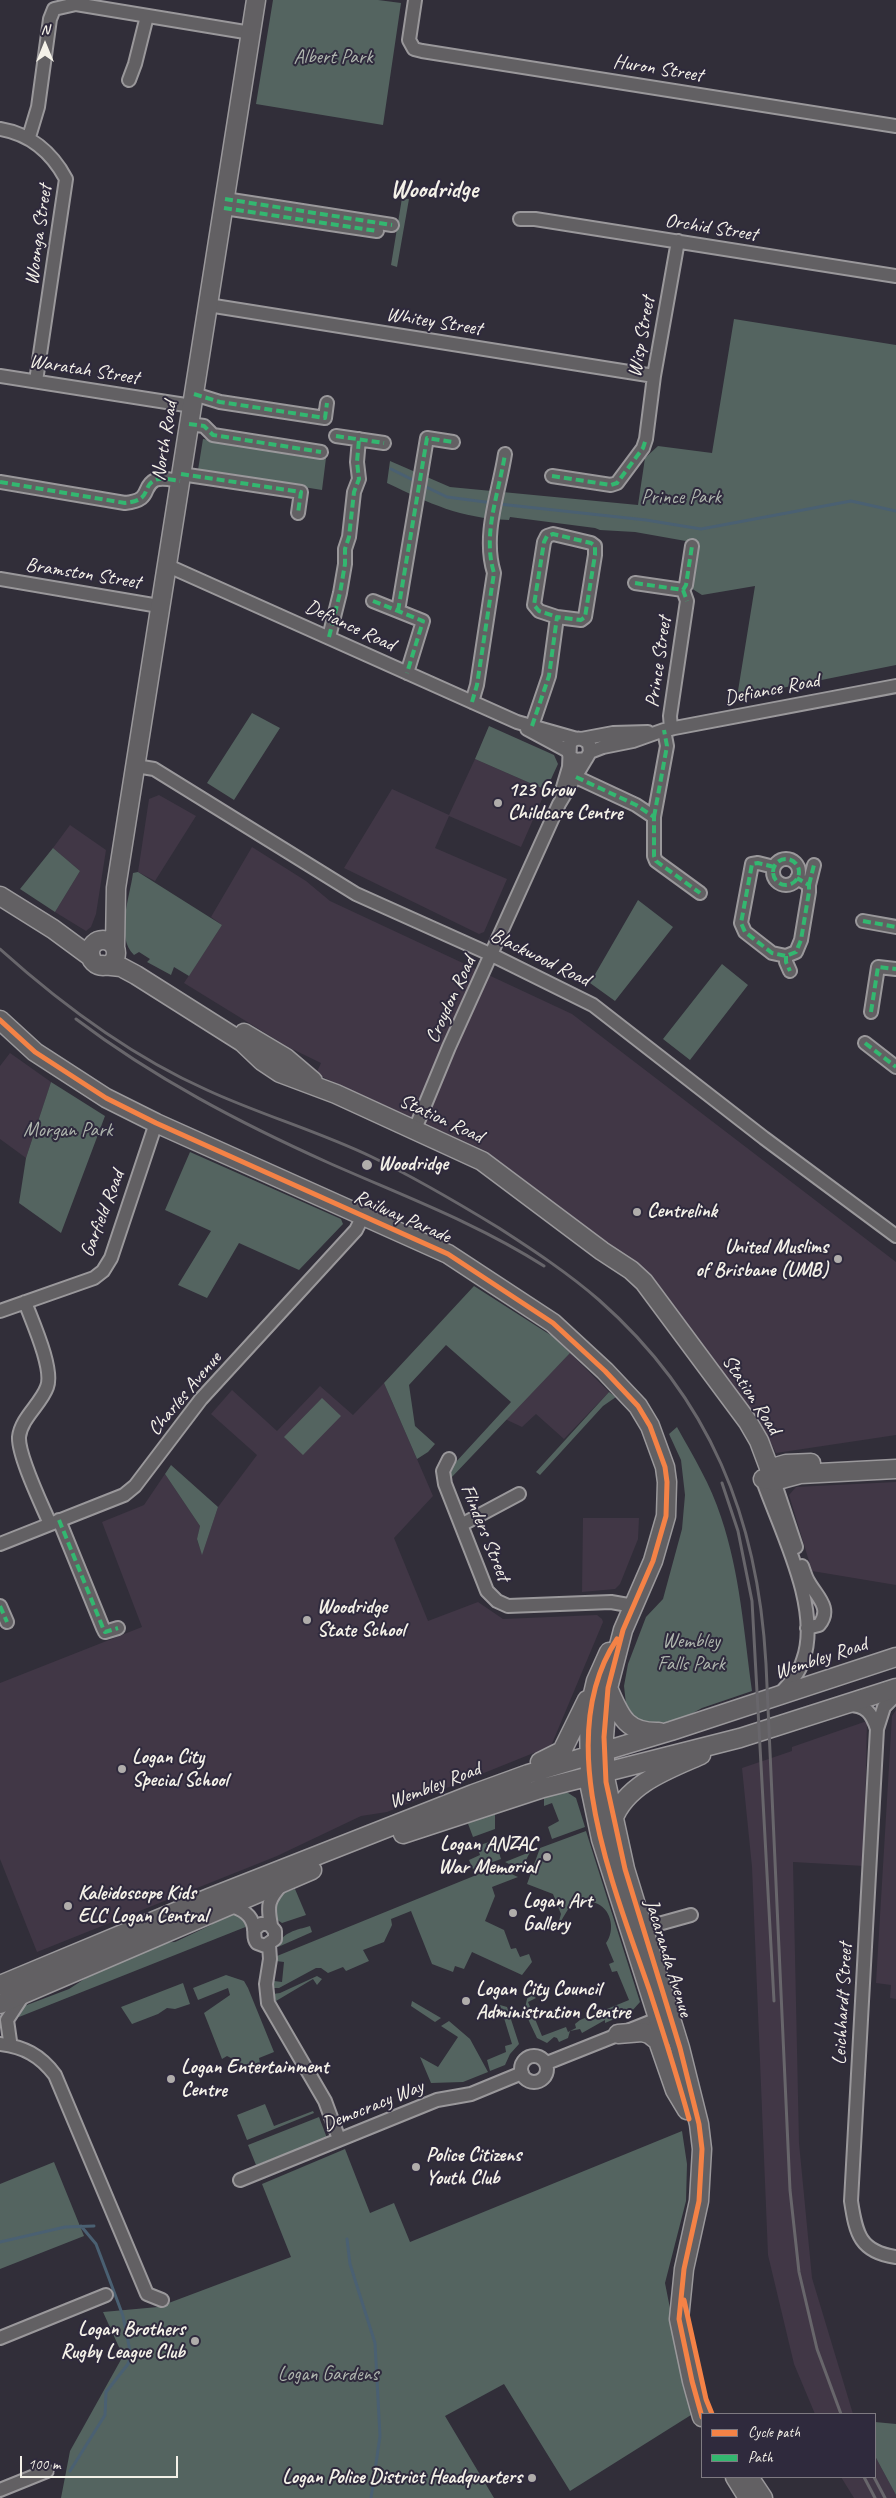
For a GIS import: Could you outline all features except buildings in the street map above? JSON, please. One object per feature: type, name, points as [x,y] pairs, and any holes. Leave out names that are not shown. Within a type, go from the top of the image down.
[{"type":"street","name":"North Road","points":[[115,948],[116,888],[256,0]]},
{"type":"street","name":"Huron Street","points":[[415,0],[409,40],[414,49],[896,126]]},
{"type":"street","points":[[29,138],[38,107],[50,19],[54,9],[76,4],[252,33]]},
{"type":"street","points":[[128,80],[135,64],[147,16]]},
{"type":"street","name":"Woonga Street","points":[[0,128],[18,132],[29,138],[60,167],[66,179],[36,381]]},
{"type":"street","points":[[224,203],[392,225]]},
{"type":"street","points":[[224,203],[377,232]]},
{"type":"street","name":"Orchid Street","points":[[520,219],[535,218],[896,276]]},
{"type":"street","name":"Wisp Street","points":[[552,476],[611,485],[617,482],[638,455],[646,439],[654,376],[678,241]]},
{"type":"street","name":"Whitey Street","points":[[208,305],[654,376]]},
{"type":"street","name":"Waratah Street","points":[[0,376],[220,402],[325,418],[327,403]]},
{"type":"street","points":[[189,424],[204,426],[212,435],[321,452]]},
{"type":"street","points":[[336,436],[384,444]]},
{"type":"street","points":[[398,611],[427,438],[453,442]]},
{"type":"street","points":[[328,637],[340,593],[345,564],[344,549],[350,537],[354,492],[359,478],[357,462],[359,440]]},
{"type":"street","points":[[472,702],[477,685],[494,573],[489,557],[491,522],[505,454]]},
{"type":"street","points":[[0,482],[125,503],[138,502],[144,497],[151,483],[157,480],[180,477],[301,492],[298,513]]},
{"type":"street","points":[[553,534],[591,542],[595,546],[596,554],[585,617],[581,620],[557,617],[539,611],[534,606],[544,542],[547,536],[553,534]]},
{"type":"street","name":"Prince Street","points":[[692,546],[670,716],[664,730],[666,746],[654,817],[654,856],[656,861],[700,893]]},
{"type":"street","name":"Defiance Road","points":[[166,565],[517,722],[579,739],[613,733],[664,730],[896,686]]},
{"type":"street","name":"Bramston Street","points":[[0,579],[159,606]]},
{"type":"street","points":[[635,583],[685,595]]},
{"type":"street","points":[[373,601],[423,621],[407,673]]},
{"type":"street","points":[[532,726],[549,676],[557,617]]},
{"type":"street","name":"Defiance Road","points":[[517,722],[569,753]]},
{"type":"street","name":"Defiance Road","points":[[588,755],[603,747],[633,742],[664,730]]},
{"type":"street","points":[[579,739],[589,744],[588,755],[579,761],[569,753],[570,743],[579,739]]},
{"type":"street","name":"Croydon Road","points":[[559,804],[569,767],[569,753]]},
{"type":"street","name":"Croydon Road","points":[[414,1129],[559,804],[588,755]]},
{"type":"street","name":"Blackwood Road","points":[[136,766],[154,769],[356,894],[492,955],[593,1004],[764,1138],[896,1236]]},
{"type":"street","points":[[576,777],[636,805],[654,817]]},
{"type":"street","points":[[779,860],[792,860],[799,870],[797,878],[791,883],[779,882],[774,876],[774,867],[779,860]]},
{"type":"street","points":[[774,867],[758,863],[752,864],[741,923],[744,932],[772,953],[786,956],[796,952],[801,940],[809,885],[814,865]]},
{"type":"street","points":[[797,878],[809,885]]},
{"type":"street","name":"North Road","points":[[98,941],[116,888]]},
{"type":"street","name":"Station Road","points":[[0,896],[53,929],[96,962],[121,967],[136,975],[242,1042],[262,1061],[283,1065]]},
{"type":"street","points":[[863,921],[896,926]]},
{"type":"street","name":"Station Road","points":[[53,929],[83,939],[98,941]]},
{"type":"street","points":[[98,941],[108,941],[115,948],[112,961],[96,962],[91,948],[98,941]]},
{"type":"street","name":"Station Road","points":[[115,948],[131,962],[283,1065],[328,1091],[473,1156],[500,1172],[602,1251],[631,1270],[739,1416],[754,1431],[803,1599],[807,1628],[803,1661],[779,1695]]},
{"type":"street","points":[[786,956],[786,962],[790,970]]},
{"type":"street","points":[[871,1012],[878,966],[896,970]]},
{"type":"street","name":"Railway Parade","points":[[0,1020],[46,1060],[106,1098],[156,1123],[448,1254],[553,1323],[586,1352],[638,1406],[658,1442],[665,1467],[667,1495],[663,1532],[634,1606],[623,1630],[609,1651],[602,1684],[589,1711],[597,1754]]},
{"type":"street","points":[[865,1043],[896,1067]]},
{"type":"street","name":"Garfield Road","points":[[0,1311],[94,1278],[103,1271],[111,1258],[156,1123]]},
{"type":"street","name":"Charles Avenue","points":[[0,1544],[124,1495],[135,1486],[201,1399],[356,1230],[363,1216]]},
{"type":"street","points":[[25,1302],[48,1372],[48,1387],[22,1428],[19,1438],[21,1451],[105,1632],[118,1628]]},
{"type":"street","name":"Flinders Street","points":[[449,1459],[443,1471],[445,1484],[487,1591],[502,1604],[515,1607],[611,1602],[634,1606]]},
{"type":"street","points":[[768,1476],[800,1474],[896,1460]]},
{"type":"street","points":[[859,1466],[896,1469]]},
{"type":"street","name":"Station Road","points":[[768,1476],[806,1576],[823,1602],[824,1615],[819,1625],[807,1628]]},
{"type":"street","points":[[461,1525],[519,1494]]},
{"type":"street","points":[[803,1599],[811,1594],[816,1594]]},
{"type":"street","points":[[0,1606],[7,1622]]},
{"type":"street","points":[[869,1665],[896,1648]]},
{"type":"street","name":"Wembley Road","points":[[0,1985],[209,1898],[528,1774],[671,1732],[896,1657]]},
{"type":"street","points":[[528,1774],[539,1762],[562,1751],[602,1684],[621,1715],[634,1728],[650,1732],[671,1732]]},
{"type":"street","name":"Wembley Road","points":[[0,2004],[228,1905],[408,1832],[463,1812],[597,1774],[740,1738],[896,1688]]},
{"type":"street","name":"Leichhardt Street","points":[[896,1695],[884,1707],[877,1729],[851,2201],[857,2232],[863,2241],[871,2250],[896,2258]]},
{"type":"street","points":[[846,1705],[865,1708],[871,1712],[877,1729]]},
{"type":"street","points":[[613,1820],[620,1804],[638,1788],[666,1771],[740,1738]]},
{"type":"street","name":"Jacaranda Avenue","points":[[597,1754],[602,1839],[636,1930],[699,2124],[702,2149],[699,2201],[684,2269],[680,2319],[692,2381],[701,2413]]},
{"type":"street","name":"Jacaranda Avenue","points":[[597,1774],[613,1820],[636,1930]]},
{"type":"street","points":[[284,1882],[273,1894],[268,1908],[271,1925],[276,1935],[269,1945],[270,1959],[266,1984],[268,2004],[325,2101],[339,2139]]},
{"type":"street","points":[[228,1905],[242,1910],[250,1918],[254,1930],[253,1937],[257,1944],[269,1945]]},
{"type":"street","points":[[636,1930],[691,1914]]},
{"type":"street","points":[[254,1930],[261,1924],[271,1925]]},
{"type":"street","points":[[9,2044],[7,2020],[24,1994]]},
{"type":"street","points":[[547,2063],[664,2016]]},
{"type":"street","name":"Jacaranda Avenue","points":[[664,2016],[701,2172]]},
{"type":"street","points":[[0,2032],[9,2044],[37,2056],[55,2075],[148,2294],[162,2300]]},
{"type":"street","points":[[618,2034],[642,2032],[649,2034],[658,2041],[675,2090],[687,2110]]},
{"type":"street","points":[[0,2052],[9,2044]]},
{"type":"street","points":[[530,2056],[541,2057],[547,2063],[548,2072],[539,2081],[527,2080],[522,2073],[523,2061],[530,2056]]},
{"type":"street","name":"Democracy Way","points":[[240,2180],[437,2100],[471,2094],[522,2073]]},
{"type":"street","name":"Jacaranda Avenue","points":[[682,2293],[706,2398],[712,2413]]},
{"type":"street","points":[[0,2338],[106,2295]]},
{"type":"street","points":[[0,2490],[47,2471]]},
{"type":"street","points":[[736,2478],[748,2498]]},
{"type":"street","points":[[751,2478],[763,2498]]},
{"type":"shaded area","points":[[475,759],[546,790],[521,847],[449,816],[435,848],[507,879],[484,932],[479,934],[344,868],[392,789],[449,815]]},
{"type":"shaded area","points":[[159,795],[196,816],[155,881],[138,872],[149,799]]},
{"type":"shaded area","points":[[70,825],[106,850],[96,914],[91,927],[86,931],[55,912],[80,871],[53,848]]},
{"type":"shaded area","points":[[252,847],[306,881],[330,901],[572,1014],[896,1262],[896,1435],[776,1453],[760,1422],[646,1273],[486,1151],[316,1074],[321,1063],[288,1047],[184,983],[222,925],[211,917]]},
{"type":"shaded area","points":[[10,1053],[51,1082],[26,1158],[0,1139],[0,1066]]},
{"type":"shaded area","points":[[570,1353],[609,1392],[564,1439],[536,1414],[522,1427],[505,1419]]},
{"type":"shaded area","points":[[384,1383],[433,1496],[394,1538],[428,1621],[478,1602],[503,1619],[597,1615],[602,1619],[603,1622],[551,1746],[387,1812],[361,1816],[277,1856],[37,1952],[0,1859],[0,1683],[142,1627],[102,1522],[144,1505],[165,1474],[200,1526],[197,1540],[202,1554],[218,1507],[257,1455],[211,1414],[232,1390],[277,1431],[320,1386],[353,1415]]},
{"type":"shaded area","points":[[896,1482],[896,1585],[812,1571],[789,1495],[796,1487]]},
{"type":"shaded area","points":[[583,1518],[639,1518],[638,1539],[620,1584],[615,1589],[582,1592]]},
{"type":"shaded area","points":[[896,1710],[896,1999],[890,1998],[891,1985],[876,1983],[892,1716]]},
{"type":"shaded area","points":[[867,1721],[864,1866],[793,1862],[799,2143],[812,2278],[853,2413],[815,2413],[794,2364],[768,2255],[752,1867],[742,1768],[792,1751],[792,1747]]},
{"type":"shaded area","points":[[876,2458],[896,2498],[854,2498],[842,2478],[876,2478]]},
{"type":"green space","name":"Albert Park","points":[[273,0],[378,0],[401,3],[383,125],[256,104]]},
{"type":"green space","points":[[402,198],[409,199],[397,267],[391,265]]},
{"type":"green space","name":"Prince Park","points":[[734,319],[896,345],[896,665],[737,697],[755,586],[702,595],[691,588],[697,543],[635,532],[600,530],[510,517],[509,520],[475,516],[446,509],[387,483],[390,461],[450,487],[638,505],[645,458],[658,446],[712,453]]},
{"type":"green space","points":[[203,439],[326,458],[322,490],[198,470]]},
{"type":"green space","points":[[252,713],[280,728],[234,800],[207,783]]},
{"type":"green space","points":[[489,726],[554,755],[558,764],[546,790],[475,759]]},
{"type":"green space","points":[[53,848],[80,871],[55,912],[20,889]]},
{"type":"green space","points":[[138,872],[222,925],[189,976],[174,967],[171,975],[147,962],[150,959],[139,952],[134,955],[128,947],[125,938],[125,916],[133,873]]},
{"type":"green space","points":[[638,900],[673,927],[615,1001],[590,983]]},
{"type":"green space","points":[[722,964],[748,985],[690,1060],[663,1039]]},
{"type":"green space","name":"Morgan Park","points":[[51,1082],[105,1116],[61,1233],[19,1203],[26,1158]]},
{"type":"green space","points":[[190,1152],[341,1219],[343,1224],[299,1270],[239,1243],[207,1298],[178,1285],[211,1231],[165,1210]]},
{"type":"green space","points":[[474,1286],[552,1336],[570,1353],[451,1478],[451,1471],[455,1463],[511,1402],[446,1345],[409,1385],[415,1426],[435,1444],[428,1452],[417,1459],[384,1383]]},
{"type":"green space","points":[[609,1392],[616,1397],[603,1406],[540,1475],[536,1472]]},
{"type":"green space","points":[[322,1398],[341,1416],[303,1455],[284,1437]]},
{"type":"green space","name":"Wembley Falls Park","points":[[677,1427],[712,1494],[727,1538],[741,1603],[752,1691],[702,1708],[675,1723],[655,1727],[638,1721],[626,1704],[624,1686],[628,1664],[646,1617],[663,1599],[682,1529],[685,1495],[681,1460],[669,1434]]},
{"type":"green space","points":[[171,1465],[218,1507],[202,1555],[197,1539],[200,1526],[165,1474]]},
{"type":"green space","points":[[565,1791],[576,1798],[585,1827],[552,1839],[548,1827],[559,1821],[552,1803],[544,1806],[544,1797]]},
{"type":"green space","points":[[495,1813],[495,1829],[473,1837],[467,1821]]},
{"type":"green space","points":[[586,1831],[640,2002],[631,2012],[605,2023],[605,2020],[582,2033],[580,2029],[570,2031],[576,2028],[575,2024],[580,2020],[629,2000],[617,1971],[612,1972],[609,1964],[614,1962],[606,1943],[611,1933],[611,1922],[603,1907],[591,1902],[584,1902],[570,1906],[561,1921],[566,1925],[560,1930],[558,1925],[561,1914],[553,1894],[527,1884],[540,1848]]},
{"type":"green space","points":[[495,1840],[501,1859],[473,1869],[469,1860],[480,1855],[477,1846]]},
{"type":"green space","points":[[530,1852],[523,1866],[519,1869],[505,1862]]},
{"type":"green space","points":[[496,1867],[518,1877],[492,1887],[495,1896],[485,1921],[504,1930],[511,1949],[516,1948],[520,1957],[529,1954],[532,1962],[522,1975],[472,1952],[464,1969],[455,1966],[453,1972],[432,1964],[411,1911],[391,1919],[392,1925],[384,1942],[363,1950],[369,1961],[346,1971],[343,1967],[328,1973],[321,1968],[316,1968],[279,1988],[273,1988],[274,1981],[282,1982],[284,1962],[276,1961],[277,1956]]},
{"type":"green space","points":[[295,1889],[306,1915],[282,1923],[276,1919],[272,1903],[280,1894]]},
{"type":"green space","points":[[241,1911],[248,1926],[19,2017],[15,2016],[19,2008],[69,1989],[109,1963],[158,1943],[175,1942],[211,1925],[219,1918]]},
{"type":"green space","points":[[310,1926],[312,1932],[278,1947],[282,1938],[286,1935],[295,1930]]},
{"type":"green space","points":[[226,1975],[244,1981],[274,2052],[259,2058],[260,2063],[251,2068],[227,2056],[222,2059],[204,2013],[230,1995],[228,1988],[198,2000],[193,1988]]},
{"type":"green space","points":[[317,1976],[322,1979],[317,1985],[313,1979],[276,2001],[273,1994],[280,1993]]},
{"type":"green space","points":[[183,1983],[190,2004],[175,2009],[167,2008],[158,2014],[132,2024],[121,2007]]},
{"type":"green space","points":[[530,1993],[536,1998],[528,2002],[542,2036],[566,2027],[568,2032],[570,2031],[568,2038],[559,2042],[554,2037],[547,2043],[537,2038],[526,2010],[527,1999]]},
{"type":"green space","points":[[412,2001],[441,2018],[435,2022],[411,2006]]},
{"type":"green space","points":[[500,2005],[507,2007],[519,2044],[510,2054],[505,2065],[490,2071],[487,2060],[506,2052],[505,2046],[512,2044]]},
{"type":"green space","points":[[449,2021],[470,2039],[488,2072],[463,2082],[431,2083],[420,2057],[438,2067],[458,2037],[441,2026]]},
{"type":"green space","points":[[265,2104],[274,2126],[313,2111],[314,2113],[247,2140],[237,2115]]},
{"type":"green space","points":[[319,2117],[327,2138],[256,2165],[248,2145]]},
{"type":"green space","name":"Logan Gardens","points":[[682,2131],[687,2164],[686,2201],[665,2283],[691,2415],[570,2491],[504,2384],[445,2416],[494,2498],[61,2498],[70,2451],[123,2356],[103,2312],[158,2307],[291,2257],[262,2184],[345,2149],[370,2213],[394,2203],[410,2242]]},
{"type":"green space","points":[[54,2162],[84,2236],[0,2269],[0,2184]]},
{"type":"green space","points":[[876,2422],[896,2424],[896,2495],[876,2458]]},
{"type":"waterway","points":[[391,469],[417,482]]},
{"type":"waterway","points":[[422,485],[447,497],[493,503]]},
{"type":"waterway","points":[[499,504],[646,520],[701,529],[851,501],[896,511]]},
{"type":"waterway","points":[[70,2471],[105,2415],[106,2392],[128,2364],[131,2356],[123,2316],[96,2244],[81,2226]]},
{"type":"waterway","points":[[0,2242],[65,2227],[94,2226]]},
{"type":"waterway","points":[[347,2239],[350,2264],[375,2343],[380,2436],[371,2498]]},
{"type":"railway","points":[[0,949],[72,1009],[151,1061],[227,1099],[331,1139],[388,1165],[468,1209],[537,1253],[599,1300],[638,1338],[671,1378],[699,1420],[721,1464],[739,1511],[752,1559],[761,1610],[766,1664],[790,2190],[799,2272],[817,2349],[841,2413]]},
{"type":"railway","points":[[76,1019],[136,1061],[230,1115],[329,1163],[466,1223],[544,1266]]},
{"type":"railway","points":[[722,1483],[738,1531],[752,1601],[774,2001]]},
{"type":"railway","points":[[865,2478],[875,2498]]},
{"type":"railway","points":[[875,2478],[885,2498]]},
{"type":"marked path","points":[[225,199],[392,225]]},
{"type":"marked path","points":[[224,208],[377,231]]},
{"type":"marked path","points":[[194,394],[220,402],[325,418],[327,403]]},
{"type":"marked path","points":[[189,424],[204,426],[213,435],[321,452]]},
{"type":"marked path","points":[[336,436],[384,443]]},
{"type":"marked path","points":[[398,611],[427,438],[453,442]]},
{"type":"marked path","points":[[329,637],[340,593],[354,492],[359,479],[357,462],[359,439]]},
{"type":"marked path","points":[[552,476],[611,485],[617,483],[643,448],[646,439]]},
{"type":"marked path","points":[[472,702],[477,685],[494,573],[491,558],[491,528],[505,454]]},
{"type":"marked path","points":[[181,474],[301,492],[298,513]]},
{"type":"marked path","points":[[0,482],[125,503],[140,499],[148,486],[155,480],[180,481]]},
{"type":"marked path","points":[[532,726],[549,676],[557,617],[581,620],[585,617],[595,555],[595,546],[591,543],[553,534],[547,536],[544,542],[534,605],[539,611],[557,617]]},
{"type":"marked path","points":[[683,590],[686,585],[692,546]]},
{"type":"marked path","points":[[635,583],[683,590],[687,601]]},
{"type":"marked path","points":[[373,601],[423,621],[407,673]]},
{"type":"marked path","points":[[654,817],[667,746],[664,730]]},
{"type":"marked path","points":[[576,777],[636,805],[654,817],[654,856],[656,861],[700,893]]},
{"type":"marked path","points":[[786,859],[795,863],[799,872],[795,881],[786,885],[777,881],[773,872],[777,863],[786,859]]},
{"type":"marked path","points":[[774,867],[758,863],[752,864],[741,923],[745,932],[772,953],[786,956],[796,952],[801,940],[809,885],[797,878]]},
{"type":"marked path","points":[[809,885],[814,865]]},
{"type":"marked path","points":[[863,921],[896,927]]},
{"type":"marked path","points":[[786,956],[786,962],[790,971]]},
{"type":"marked path","points":[[871,1012],[878,967],[896,969]]},
{"type":"marked path","points":[[865,1043],[896,1067]]},
{"type":"marked path","points":[[59,1520],[105,1632],[118,1628]]},
{"type":"marked path","points":[[0,1606],[7,1622]]},
{"type":"cycle path","points":[[0,1020],[35,1052],[106,1098],[156,1123],[448,1254],[553,1323],[605,1371],[638,1406],[650,1426],[665,1467],[667,1482],[666,1516],[653,1561],[623,1630],[608,1688],[604,1737],[606,1782],[625,1869],[680,2048],[699,2124],[702,2149],[699,2201],[684,2269],[679,2319],[701,2413]]},
{"type":"cycle path","points":[[617,1639],[598,1678],[589,1721],[589,1766],[595,1813],[606,1860],[675,2070],[689,2119]]},
{"type":"cycle path","points":[[684,2300],[706,2399],[712,2413]]},
{"type":"place","name":"123 Grow Childcare Centre","points":[[498,803]]},
{"type":"place","name":"Woodridge","points":[[367,1165]]},
{"type":"place","name":"Centrelink","points":[[637,1212]]},
{"type":"place","name":"United Muslims of Brisbane (UMB)","points":[[838,1259]]},
{"type":"place","name":"Woodridge State School","points":[[307,1620]]},
{"type":"place","name":"Logan City Special School","points":[[122,1769]]},
{"type":"place","name":"Logan ANZAC War Memorial","points":[[547,1857]]},
{"type":"place","name":"Kaleidoscope Kids ELC Logan Central","points":[[68,1906]]},
{"type":"place","name":"Logan Art Gallery","points":[[513,1913]]},
{"type":"place","name":"Logan City Council Administration Centre","points":[[466,2001]]},
{"type":"place","name":"Logan Entertainment Centre","points":[[171,2079]]},
{"type":"place","name":"Police Citizens Youth Club","points":[[416,2167]]},
{"type":"place","name":"Logan Brothers Rugby League Club","points":[[195,2341]]},
{"type":"place","name":"Logan Police District Headquarters","points":[[532,2478]]},
{"type":"district","name":"Woodridge","points":[[434,190]]}]
